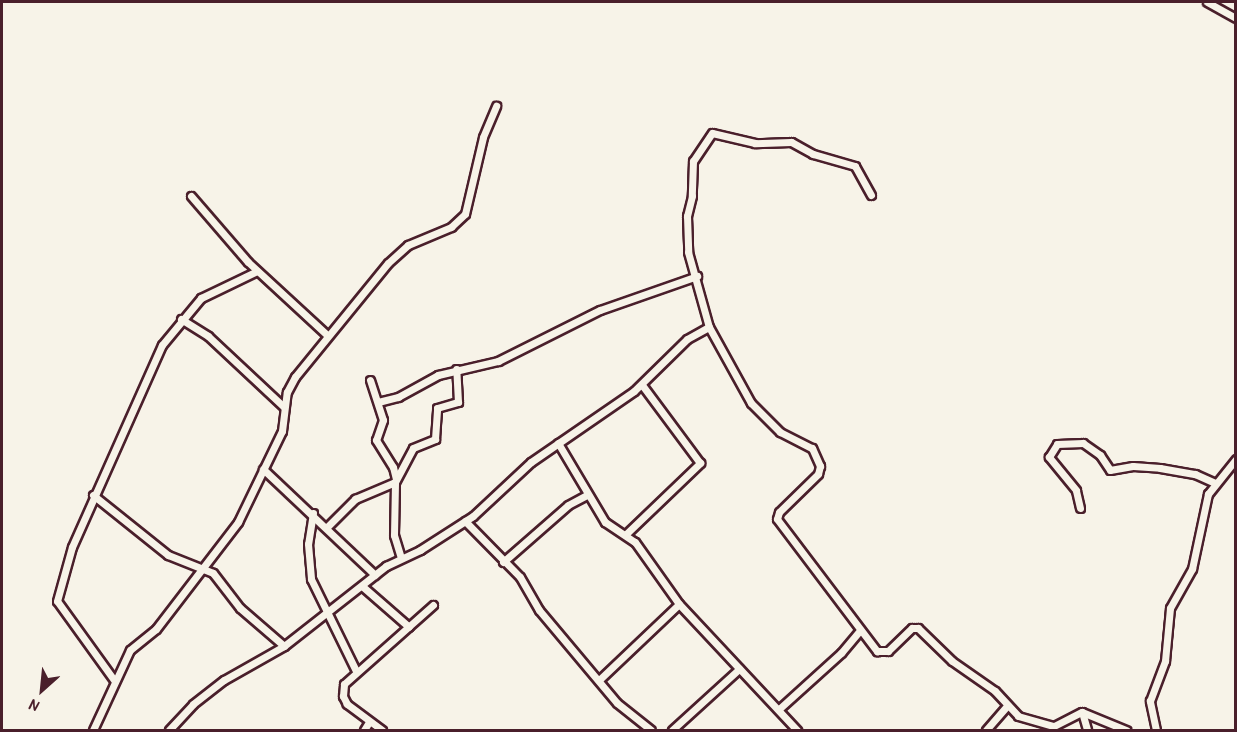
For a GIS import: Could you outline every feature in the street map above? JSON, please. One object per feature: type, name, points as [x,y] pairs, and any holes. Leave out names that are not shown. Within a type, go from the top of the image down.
[{"type":"street","points":[[1208,2],[1236,18]]},
{"type":"street","points":[[93,730],[114,680],[130,650],[156,629],[237,522],[282,431],[289,386],[326,334],[399,252],[460,221],[496,106]]},
{"type":"street","points":[[871,195],[858,169],[842,161],[813,154],[791,142],[755,143],[712,133],[692,167],[687,234],[710,327],[752,403],[780,432],[808,445],[815,452],[820,471],[779,512],[777,519],[877,651],[883,653],[912,628],[923,630],[952,661],[994,691],[1006,707],[1027,721],[1066,730]]},
{"type":"street","points":[[191,196],[257,271],[326,334]]},
{"type":"street","points":[[114,680],[57,602],[93,495],[160,348],[181,319],[201,298],[257,271]]},
{"type":"street","points":[[378,402],[398,397],[425,380],[456,369],[498,362],[600,310],[697,276]]},
{"type":"street","points":[[181,319],[208,336],[284,407]]},
{"type":"street","points":[[169,730],[202,696],[284,646],[375,575],[465,521],[558,443],[642,385],[687,339],[710,327]]},
{"type":"street","points":[[327,527],[355,499],[395,480],[413,448],[435,439],[437,408],[459,401],[456,369]]},
{"type":"street","points":[[370,380],[383,420],[376,440],[393,467],[395,480],[394,535],[401,558]]},
{"type":"street","points":[[626,534],[700,463],[642,385]]},
{"type":"street","points":[[558,443],[605,522],[626,534],[642,550],[679,604],[779,709],[796,730]]},
{"type":"street","points":[[1080,508],[1076,490],[1049,457],[1057,444],[1083,443],[1100,455],[1110,470],[1133,466],[1160,468],[1195,474],[1215,483]]},
{"type":"street","points":[[1156,730],[1150,701],[1166,655],[1168,617],[1175,595],[1192,568],[1200,544],[1199,524],[1215,483],[1236,459]]},
{"type":"street","points":[[263,469],[313,513],[375,575]]},
{"type":"street","points":[[93,495],[168,555],[201,567],[219,579],[240,608],[284,646]]},
{"type":"street","points":[[504,562],[560,512],[587,495]]},
{"type":"street","points":[[313,513],[309,571],[330,610],[356,671]]},
{"type":"street","points":[[465,521],[520,577],[539,610],[617,703],[651,730]]},
{"type":"street","points":[[362,586],[408,627]]},
{"type":"street","points":[[599,680],[679,604]]},
{"type":"street","points":[[382,730],[369,722],[343,696],[344,684],[433,605]]},
{"type":"street","points":[[779,709],[842,653],[860,630]]},
{"type":"street","points":[[672,730],[739,669]]},
{"type":"street","points":[[986,730],[1006,707]]},
{"type":"street","points":[[1054,726],[1082,712],[1126,730]]},
{"type":"street","points":[[1082,712],[1087,730]]},
{"type":"street","points":[[364,730],[369,722]]}]
